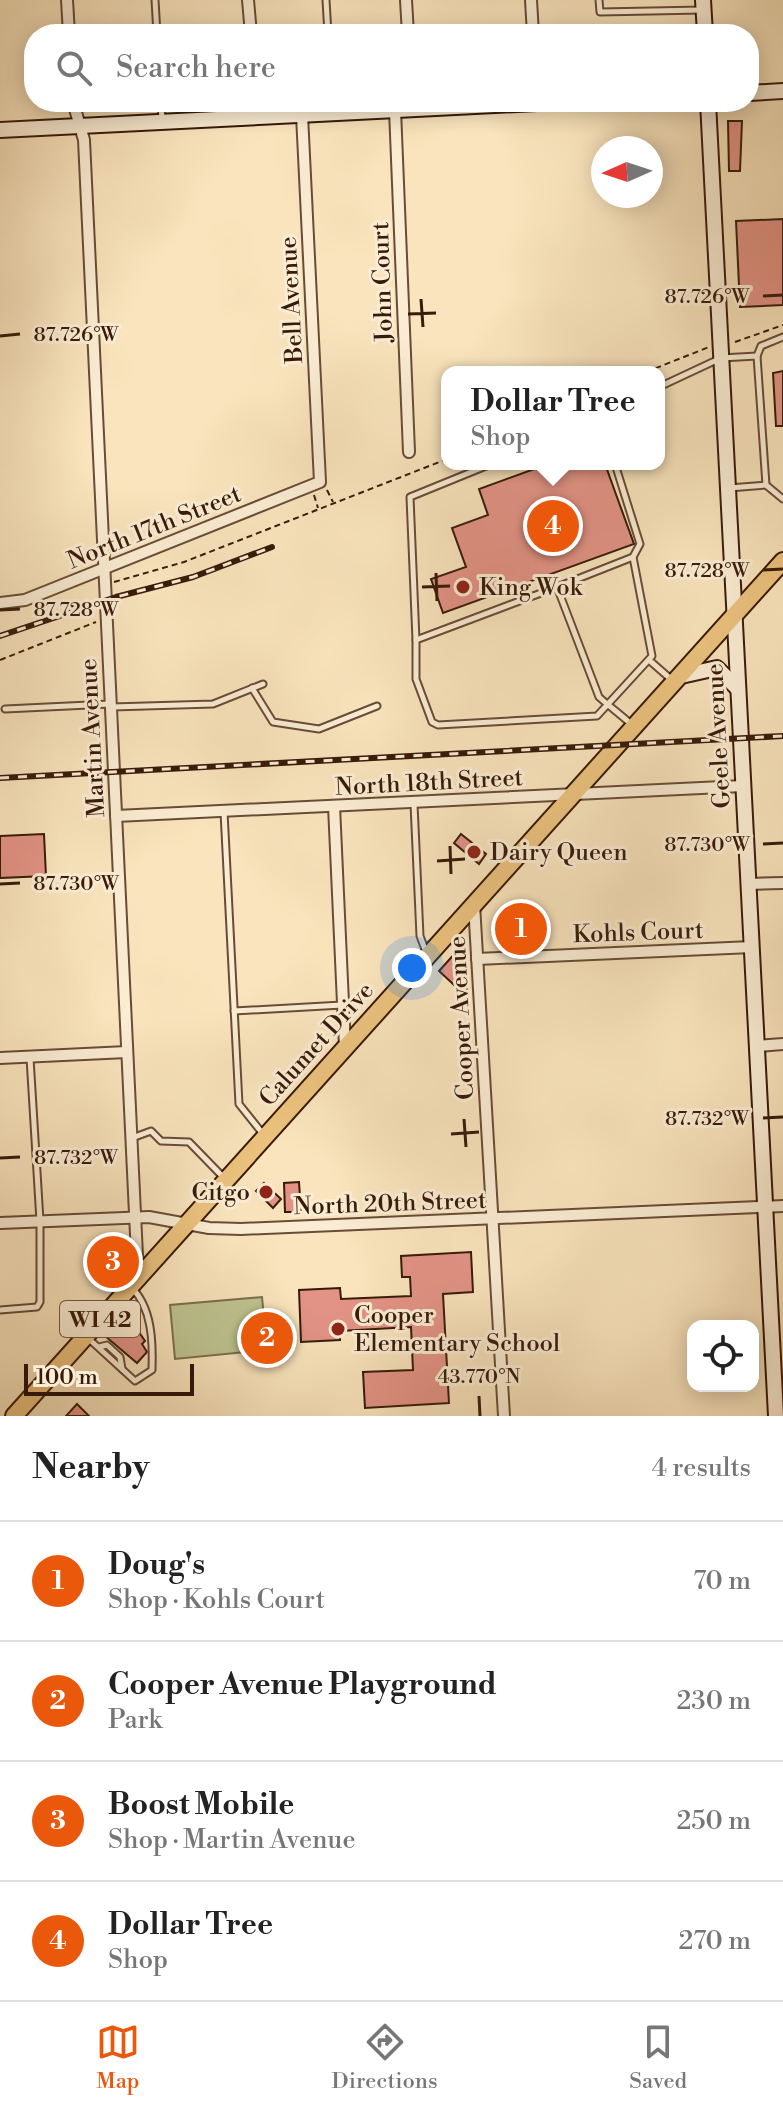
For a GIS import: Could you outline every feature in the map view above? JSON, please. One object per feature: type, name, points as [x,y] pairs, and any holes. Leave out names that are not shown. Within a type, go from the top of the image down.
[{"type":"main road","name":"Calumet Drive","points":[[14,1416],[92,1342],[134,1282],[783,561]]},
{"type":"street","points":[[67,0],[68,24]]},
{"type":"street","points":[[248,0],[250,24]]},
{"type":"street","points":[[406,0],[407,24]]},
{"type":"street","points":[[531,0],[532,24]]},
{"type":"street","points":[[759,92],[783,91]]},
{"type":"street","name":"Martin Avenue","points":[[75,112],[84,140],[132,1138],[134,1282]]},
{"type":"street","points":[[256,112],[256,118]]},
{"type":"street","points":[[0,130],[256,118],[315,112]]},
{"type":"street","name":"John Court","points":[[395,112],[409,452]]},
{"type":"street","name":"Geele Avenue","points":[[709,112],[765,1207],[776,1290],[776,1416]]},
{"type":"street","name":"Bell Avenue","points":[[302,115],[316,484]]},
{"type":"street","name":"North 17th Street","points":[[0,603],[25,600],[316,484]]},
{"type":"street","points":[[678,679],[718,669],[738,689]]},
{"type":"street","name":"North 18th Street","points":[[116,816],[743,786]]},
{"type":"street","points":[[334,806],[345,1047]]},
{"type":"street","points":[[748,884],[783,883]]},
{"type":"street","name":"Cooper Avenue","points":[[474,904],[504,1416]]},
{"type":"street","name":"Kohls Court","points":[[477,959],[752,947]]},
{"type":"street","points":[[757,1046],[783,1044]]},
{"type":"street","points":[[0,1058],[127,1052]]},
{"type":"street","name":"North 20th Street","points":[[0,1223],[135,1217],[209,1228],[241,1229],[783,1206]]},
{"type":"lane","points":[[155,0],[156,24]]},
{"type":"lane","points":[[326,0],[327,24]]},
{"type":"lane","points":[[599,0],[600,12],[703,5]]},
{"type":"lane","points":[[162,112],[162,122]]},
{"type":"lane","points":[[766,485],[757,356],[761,346],[783,337]]},
{"type":"lane","points":[[665,384],[721,358],[757,356]]},
{"type":"lane","points":[[476,470],[410,497],[416,679],[435,725],[597,716],[649,660],[652,654],[633,557],[640,544],[617,470]]},
{"type":"lane","points":[[727,488],[766,485],[783,499]]},
{"type":"lane","points":[[416,640],[633,557]]},
{"type":"lane","points":[[557,587],[599,697],[635,727]]},
{"type":"lane","points":[[649,660],[678,679]]},
{"type":"lane","points":[[5,709],[213,704],[263,684]]},
{"type":"lane","points":[[252,688],[273,722],[319,729],[377,706]]},
{"type":"lane","points":[[414,803],[420,936],[427,956]]},
{"type":"lane","points":[[224,811],[239,1104],[265,1136]]},
{"type":"lane","points":[[234,1011],[343,1005]]},
{"type":"lane","points":[[0,1310],[37,1307],[40,1302],[40,1221],[30,1057]]},
{"type":"lane","points":[[132,1138],[151,1131],[161,1141],[189,1142],[226,1179]]},
{"type":"lane","points":[[92,1342],[135,1381],[152,1370],[153,1351],[144,1302],[134,1282]]},
{"type":"path","points":[[409,452],[428,467]]},
{"type":"path","points":[[112,582],[184,562],[441,462]]},
{"type":"path","points":[[316,484],[333,504]]},
{"type":"path","points":[[316,484],[319,509]]},
{"type":"path","points":[[0,660],[94,623]]},
{"type":"green space","points":[[262,1297],[267,1350],[175,1359],[170,1305]]},
{"type":"building","points":[[728,121],[742,121],[740,171],[729,171]]},
{"type":"building","points":[[783,219],[783,305],[740,307],[736,221]]},
{"type":"building","points":[[783,371],[783,426],[776,426],[773,373]]},
{"type":"building","points":[[531,470],[607,470],[634,544],[443,613],[431,579],[466,567],[452,528],[488,515],[479,489]]},
{"type":"building","points":[[44,834],[46,876],[0,878],[0,836]]},
{"type":"building","points":[[461,834],[486,854],[479,864],[454,843]]},
{"type":"building","points":[[458,950],[459,969],[466,982],[467,997],[439,971]]},
{"type":"building","points":[[299,1182],[301,1212],[285,1212],[284,1183]]},
{"type":"building","points":[[264,1183],[281,1199],[273,1208],[256,1191]]},
{"type":"building","points":[[116,1243],[116,1264],[102,1265],[101,1244]]},
{"type":"building","name":"Cooper Elementary School","points":[[471,1252],[473,1292],[443,1294],[449,1403],[365,1408],[363,1372],[413,1370],[411,1327],[340,1331],[340,1340],[301,1342],[299,1290],[340,1288],[341,1299],[411,1296],[410,1277],[402,1277],[401,1256]]},
{"type":"building","points":[[120,1320],[130,1329],[134,1325],[145,1341],[142,1344],[147,1352],[137,1363],[105,1336]]},
{"type":"building","points":[[77,1404],[89,1416],[66,1416]]},
{"type":"railway","points":[[0,636],[116,597],[193,577],[272,547]]},
{"type":"railway","points":[[0,778],[783,736]]},
{"type":"place","name":"Dollar Tree","points":[[553,526]]},
{"type":"place","name":"King Wok","points":[[463,587]]},
{"type":"place","name":"Dairy Queen","points":[[474,852]]},
{"type":"place","name":"Doug's","points":[[521,929]]},
{"type":"place","name":"Citgo","points":[[266,1192]]},
{"type":"place","name":"Boost Mobile","points":[[113,1262]]},
{"type":"place","name":"Cooper Elementary School","points":[[338,1329]]},
{"type":"place","name":"Cooper Avenue Playground","points":[[267,1338]]}]
